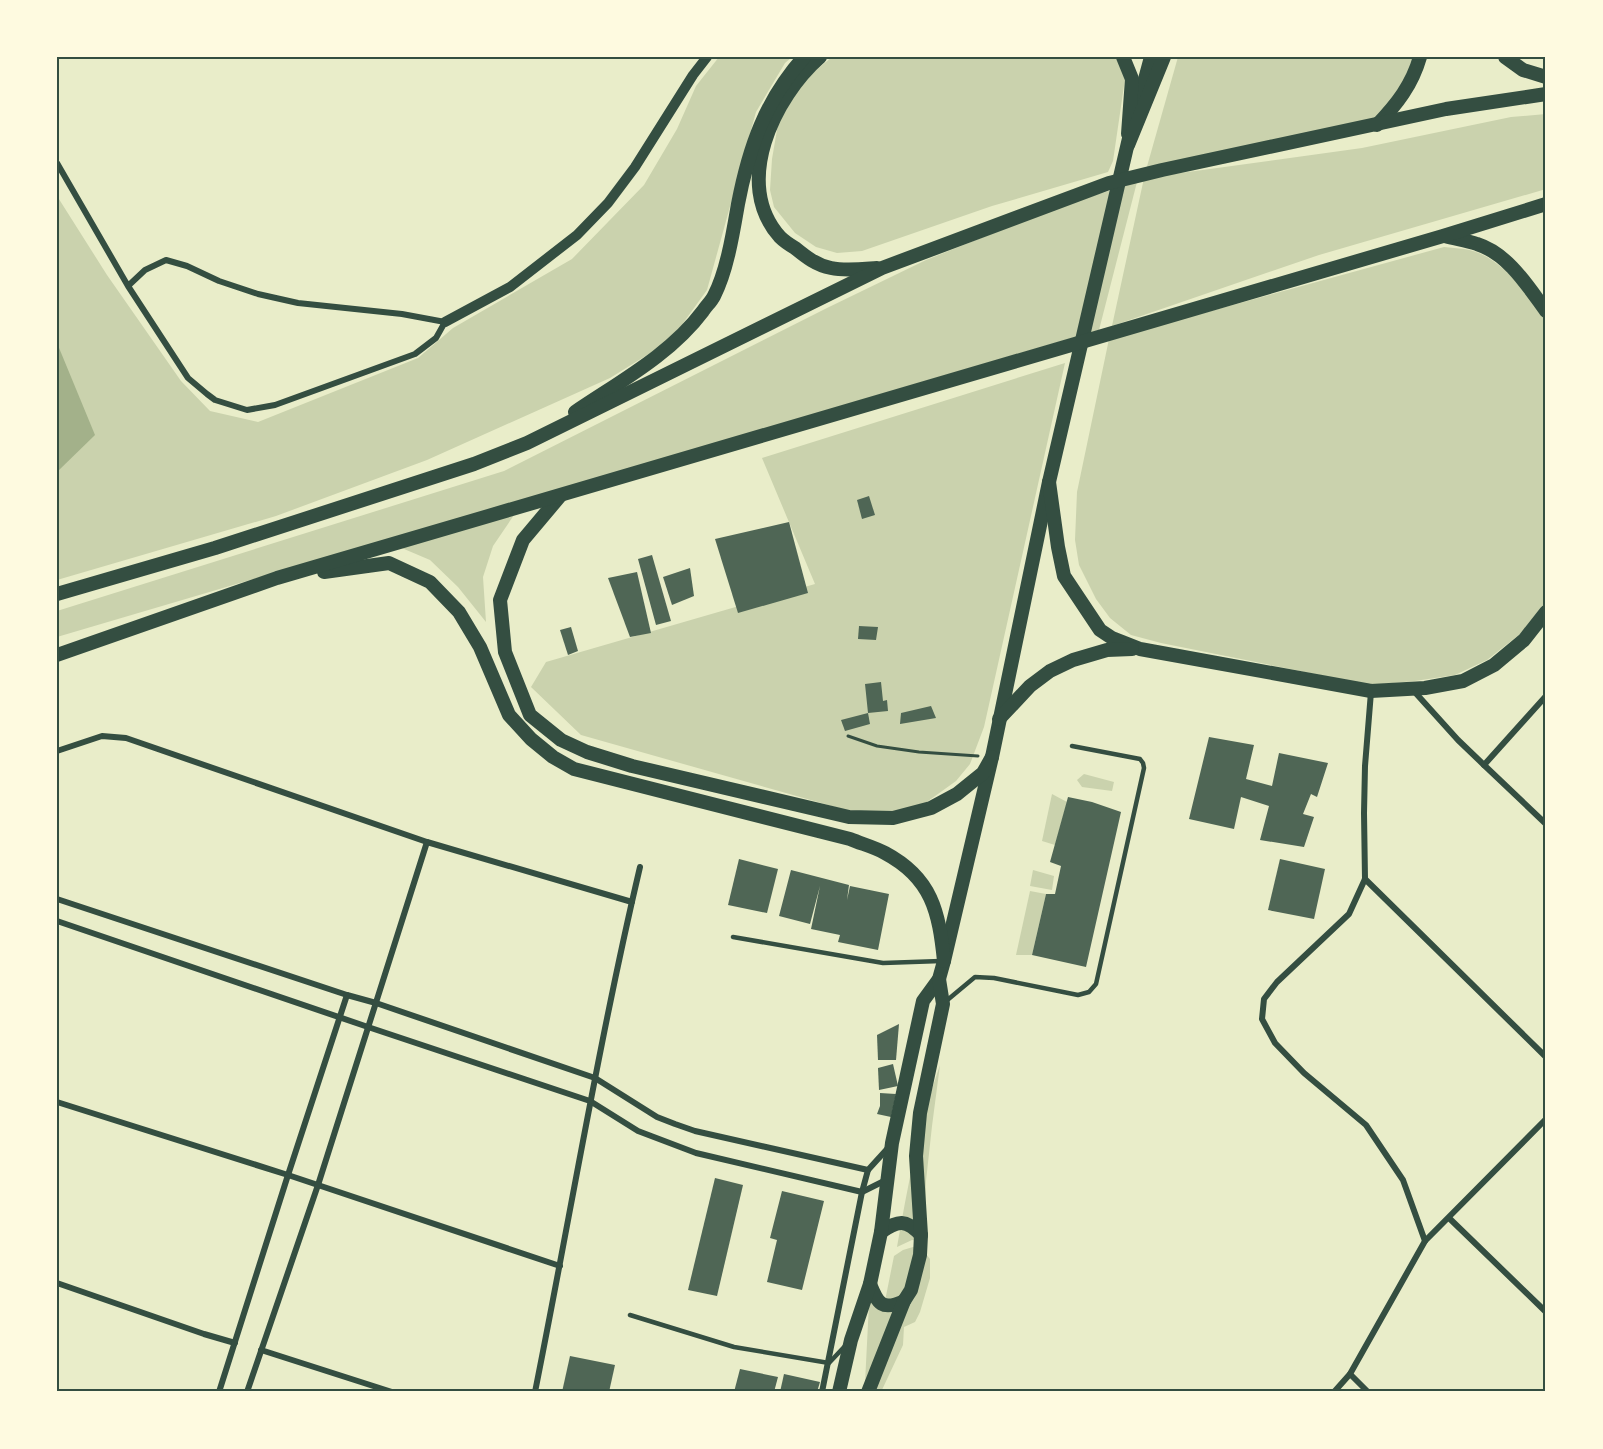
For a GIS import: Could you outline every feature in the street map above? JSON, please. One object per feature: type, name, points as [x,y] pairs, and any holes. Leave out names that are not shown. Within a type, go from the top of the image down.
[{"type":"main road","points":[[527,443],[652,360],[690,328],[714,297],[732,241],[745,173],[759,125],[788,75],[804,57]]},
{"type":"main road","points":[[820,57],[793,84],[776,114],[764,143],[759,186],[762,200],[768,220],[781,238],[815,263],[833,269],[882,268]]},
{"type":"main road","points":[[1123,57],[1132,79],[1128,145]]},
{"type":"main road","points":[[839,1392],[851,1340],[870,1284],[881,1232],[892,1143],[923,1001],[939,979],[944,961],[992,757],[1049,482],[1128,145],[1151,57]]},
{"type":"main road","points":[[1128,145],[1164,57]]},
{"type":"main road","points":[[1377,125],[1398,102],[1416,70],[1420,57]]},
{"type":"main road","points":[[1505,57],[1523,70],[1546,77]]},
{"type":"main road","points":[[57,594],[226,544],[474,464],[527,443],[882,268],[1109,183],[1446,109],[1546,94]]},
{"type":"main road","points":[[57,655],[277,578],[1546,204]]},
{"type":"main road","points":[[1443,236],[1477,244],[1503,258],[1526,282],[1546,311]]},
{"type":"main road","points":[[1049,482],[1064,576],[1100,630],[1112,638],[1140,648],[1371,691],[1425,688],[1463,681],[1494,665],[1524,640],[1546,612]]},
{"type":"main road","points":[[560,495],[523,540],[500,600],[505,652],[530,715],[561,740],[587,752],[632,766],[849,817],[893,818],[931,808],[957,794],[983,773],[992,757]]},
{"type":"main road","points":[[277,578],[389,563],[430,582],[459,612],[480,647],[509,715],[531,739],[553,757],[574,769],[850,839],[885,853],[911,871],[924,886],[932,901],[940,926],[944,961]]},
{"type":"main road","points":[[999,719],[1030,686],[1050,671],[1073,660],[1107,650],[1140,648]]},
{"type":"main road","points":[[868,1392],[904,1301],[911,1290],[920,1255],[921,1235],[916,1156],[920,1113],[943,1004],[939,979]]},
{"type":"main road","points":[[881,1232],[901,1222],[911,1225],[921,1235]]},
{"type":"main road","points":[[870,1284],[876,1299],[883,1306],[893,1306],[904,1301]]},
{"type":"street","points":[[57,163],[128,286],[188,378],[215,400],[247,410],[275,405],[415,354],[436,338],[445,322],[510,287],[577,235],[608,203],[635,167],[693,75],[707,57]]},
{"type":"street","points":[[128,286],[145,270],[166,260],[249,291],[298,303],[402,314],[445,322]]},
{"type":"street","points":[[1411,688],[1458,740],[1546,824]]},
{"type":"street","points":[[1371,691],[1365,789],[1365,879],[1349,914],[1277,982],[1264,999],[1262,1019],[1275,1043],[1304,1073],[1366,1125],[1403,1180],[1425,1241]]},
{"type":"street","points":[[1484,765],[1546,696]]},
{"type":"street","points":[[57,751],[102,736],[126,738],[427,842],[632,902]]},
{"type":"street","points":[[247,1392],[318,1185],[427,842]]},
{"type":"street","points":[[535,1392],[590,1101],[640,867]]},
{"type":"street","points":[[1365,879],[1546,1057]]},
{"type":"street","points":[[57,899],[376,1003],[595,1078],[657,1117],[695,1131],[868,1170]]},
{"type":"street","points":[[57,921],[590,1101],[638,1131],[696,1153],[862,1192],[888,1179]]},
{"type":"street","points":[[219,1392],[347,995]]},
{"type":"street","points":[[57,1102],[288,1175],[560,1266]]},
{"type":"street","points":[[1334,1392],[1350,1374],[1425,1241],[1546,1119]]},
{"type":"street","points":[[822,1392],[868,1170],[892,1143]]},
{"type":"street","points":[[1449,1218],[1546,1312]]},
{"type":"street","points":[[57,1283],[204,1334],[235,1342]]},
{"type":"street","points":[[261,1350],[392,1392]]},
{"type":"street","points":[[1350,1374],[1368,1392]]},
{"type":"lane","points":[[943,1004],[975,977],[994,978],[1078,995],[1089,992],[1096,984],[1144,768],[1140,759],[1072,746]]},
{"type":"lane","points":[[733,937],[883,963],[944,961]]},
{"type":"lane","points":[[630,1315],[734,1347],[829,1363],[851,1340]]},
{"type":"path","points":[[848,736],[877,746],[919,752],[992,757]]},
{"type":"shaded area","points":[[719,57],[792,57],[785,63],[756,112],[707,290],[681,326],[660,347],[610,378],[427,460],[276,516],[57,580],[57,196],[107,275],[181,381],[210,411],[258,422],[418,358],[453,328],[572,259],[644,185],[677,129],[696,86]]},
{"type":"shaded area","points":[[832,57],[1116,57],[1125,79],[1113,161],[1108,172],[992,206],[862,251],[837,253],[816,247],[795,233],[774,207],[770,190],[772,159],[778,124],[796,93],[809,76]]},
{"type":"shaded area","points":[[1178,57],[1417,57],[1396,101],[1375,119],[1146,170]]},
{"type":"shaded area","points":[[1546,114],[1546,189],[1319,255],[1112,326],[1144,178],[1362,148],[1511,117]]},
{"type":"shaded area","points":[[1137,182],[1099,330],[57,637],[57,611],[504,471],[926,260],[1064,205]]},
{"type":"shaded area","points":[[1444,247],[1477,252],[1489,258],[1511,276],[1546,319],[1546,601],[1520,634],[1487,660],[1455,675],[1370,685],[1161,643],[1131,635],[1110,618],[1096,599],[1079,565],[1075,540],[1077,492],[1109,339]]},
{"type":"shaded area","points":[[57,343],[95,435],[57,472]]},
{"type":"shaded area","points":[[1065,363],[984,727],[970,764],[956,781],[924,804],[886,814],[846,810],[581,735],[531,687],[546,662],[815,584],[762,458]]},
{"type":"shaded area","points":[[514,515],[493,546],[483,577],[486,622],[458,587],[430,560],[397,546]]},
{"type":"shaded area","points":[[1084,774],[1114,782],[1112,791],[1082,787],[1077,780]]},
{"type":"shaded area","points":[[1052,794],[1067,802],[1055,845],[1042,841]]},
{"type":"shaded area","points":[[1033,870],[1054,876],[1052,890],[1030,886]]},
{"type":"shaded area","points":[[1030,891],[1046,894],[1032,955],[1016,955]]},
{"type":"shaded area","points":[[940,1065],[926,1181],[925,1222],[919,1241],[912,1240],[897,1247],[920,1132]]},
{"type":"shaded area","points":[[913,1247],[922,1249],[930,1259],[930,1278],[920,1312],[915,1322],[904,1327],[903,1345],[881,1392],[863,1392],[870,1284],[884,1306],[894,1256]]},
{"type":"building","points":[[869,496],[875,515],[862,519],[857,500]]},
{"type":"building","points":[[789,522],[808,593],[738,613],[715,539]]},
{"type":"building","points":[[652,555],[671,621],[656,625],[638,559]]},
{"type":"building","points":[[690,568],[694,596],[672,605],[663,577]]},
{"type":"building","points":[[637,572],[651,633],[630,637],[608,578]]},
{"type":"building","points":[[859,626],[878,627],[876,640],[858,639]]},
{"type":"building","points":[[571,627],[578,651],[568,655],[560,630]]},
{"type":"building","points":[[881,682],[883,701],[887,700],[888,711],[868,713],[865,684]]},
{"type":"building","points":[[931,706],[936,718],[900,724],[901,713]]},
{"type":"building","points":[[868,713],[870,724],[845,731],[841,720]]},
{"type":"building","points":[[1209,737],[1254,745],[1246,779],[1272,786],[1279,753],[1328,763],[1317,797],[1311,794],[1303,814],[1314,817],[1304,847],[1260,840],[1269,806],[1241,797],[1234,829],[1189,819]]},
{"type":"building","points":[[1068,797],[1121,812],[1086,967],[1032,955],[1046,894],[1055,894],[1061,866],[1050,862]]},
{"type":"building","points":[[739,859],[778,869],[767,913],[728,905]]},
{"type":"building","points":[[1280,859],[1325,869],[1314,919],[1268,910]]},
{"type":"building","points":[[791,870],[849,885],[847,900],[850,886],[889,894],[878,950],[838,942],[840,935],[811,929],[820,886],[810,924],[779,916]]},
{"type":"building","points":[[899,1024],[896,1060],[878,1060],[877,1035]]},
{"type":"building","points":[[893,1064],[898,1086],[879,1090],[878,1068]]},
{"type":"building","points":[[880,1093],[896,1094],[891,1117],[877,1114],[880,1106]]},
{"type":"building","points":[[715,1178],[743,1185],[717,1296],[688,1290]]},
{"type":"building","points":[[782,1191],[824,1201],[802,1290],[767,1282],[777,1240],[770,1238]]},
{"type":"building","points":[[570,1356],[615,1365],[609,1392],[562,1392]]},
{"type":"building","points":[[740,1369],[778,1377],[774,1392],[734,1392]]},
{"type":"building","points":[[784,1374],[820,1382],[817,1392],[780,1392]]}]
